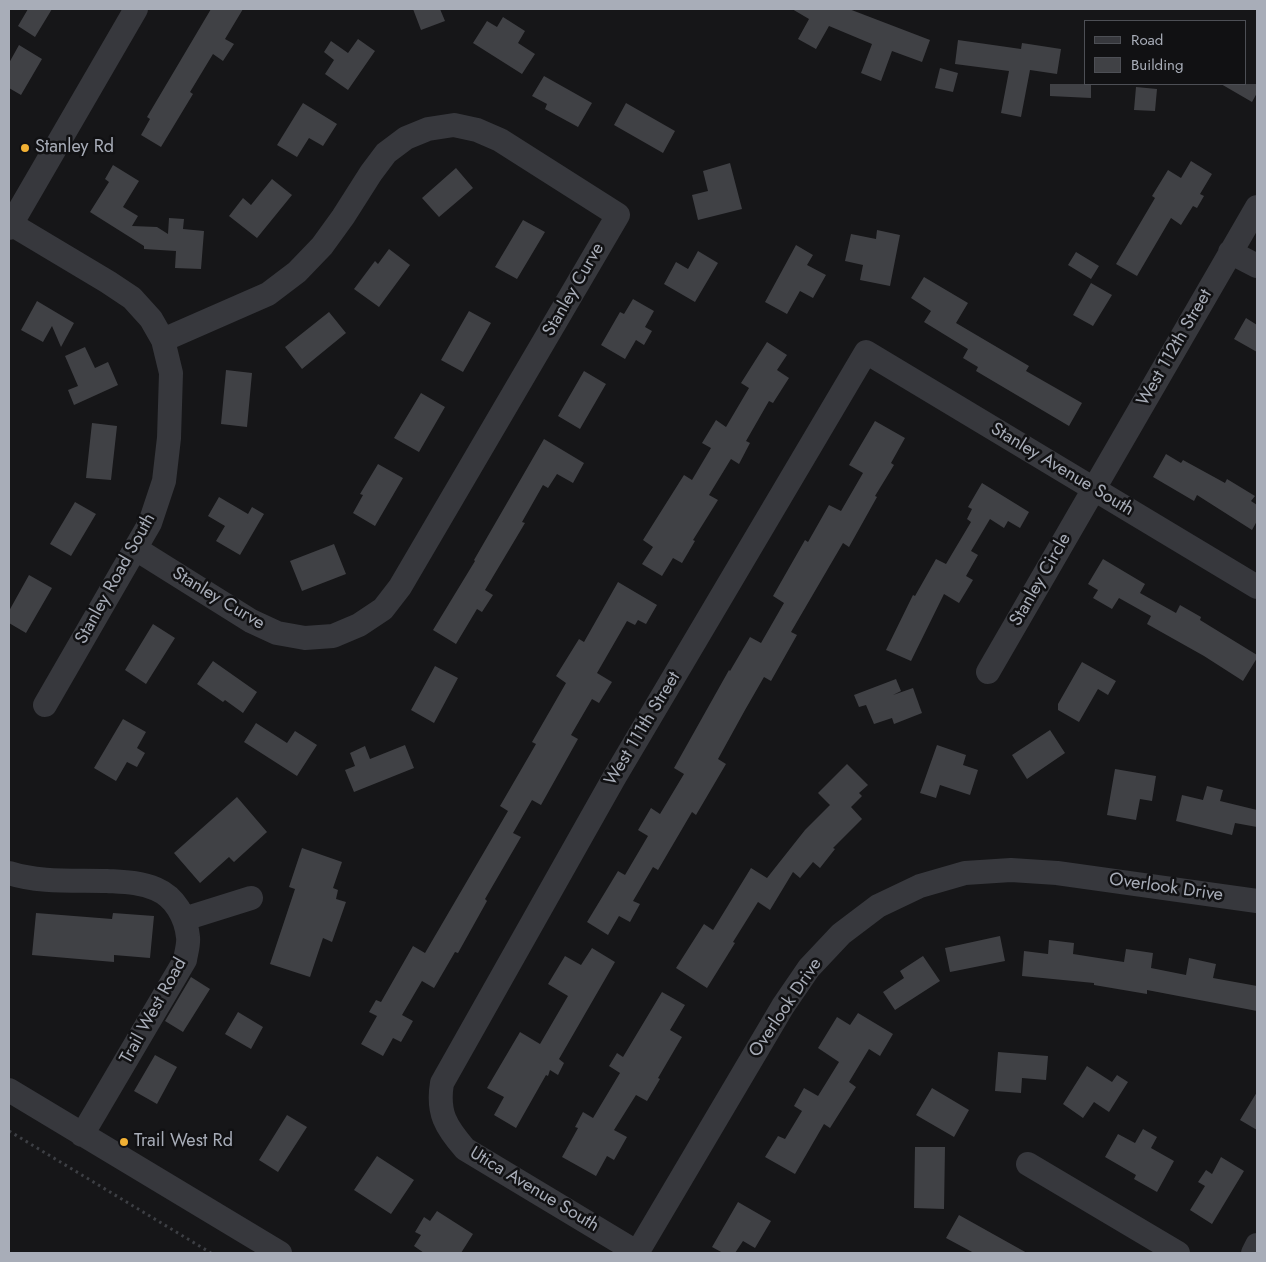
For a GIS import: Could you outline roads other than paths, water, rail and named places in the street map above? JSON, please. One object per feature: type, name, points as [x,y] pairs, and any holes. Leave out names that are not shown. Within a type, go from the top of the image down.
[{"type":"street","points":[[10,226],[136,9]]},
{"type":"street","name":"Stanley Curve","points":[[136,549],[251,621],[277,633],[305,638],[333,636],[359,625],[383,609],[400,587],[618,215],[500,140],[478,130],[454,125],[428,129],[406,138],[386,153],[322,246],[297,272],[268,294],[163,340]]},
{"type":"street","name":"West 112th Street","points":[[1094,489],[1257,207]]},
{"type":"street","name":"Stanley Road South","points":[[10,226],[108,282],[132,298],[151,319],[163,340],[171,373],[169,438],[164,481],[150,523],[45,705]]},
{"type":"street","points":[[1230,252],[1257,266]]},
{"type":"street","name":"Stanley Avenue South","points":[[866,352],[1257,587]]},
{"type":"street","name":"West 111th Street","points":[[441,1113],[439,1099],[442,1083],[448,1071],[614,778],[866,352]]},
{"type":"street","name":"Stanley Circle","points":[[988,672],[1094,489]]},
{"type":"street","name":"Overlook Drive","points":[[637,1253],[783,1006],[809,968],[841,934],[878,906],[920,886],[965,873],[1011,870],[1057,873],[1257,901]]},
{"type":"street","name":"Trail West Road","points":[[9,874],[52,879],[136,882],[157,889],[174,901],[184,919],[189,938],[185,960],[82,1135]]},
{"type":"street","points":[[184,919],[251,898]]},
{"type":"street","points":[[9,1090],[280,1253]]},
{"type":"street","name":"Utica Avenue South","points":[[441,1113],[450,1132],[465,1149],[637,1253]]},
{"type":"street","points":[[1028,1164],[1178,1253]]},
{"type":"street","points":[[1253,1253],[1257,1246]]},
{"type":"place","name":"Stanley Rd","points":[[25,148]]},
{"type":"place","name":"Trail West Rd","points":[[124,1142]]}]
